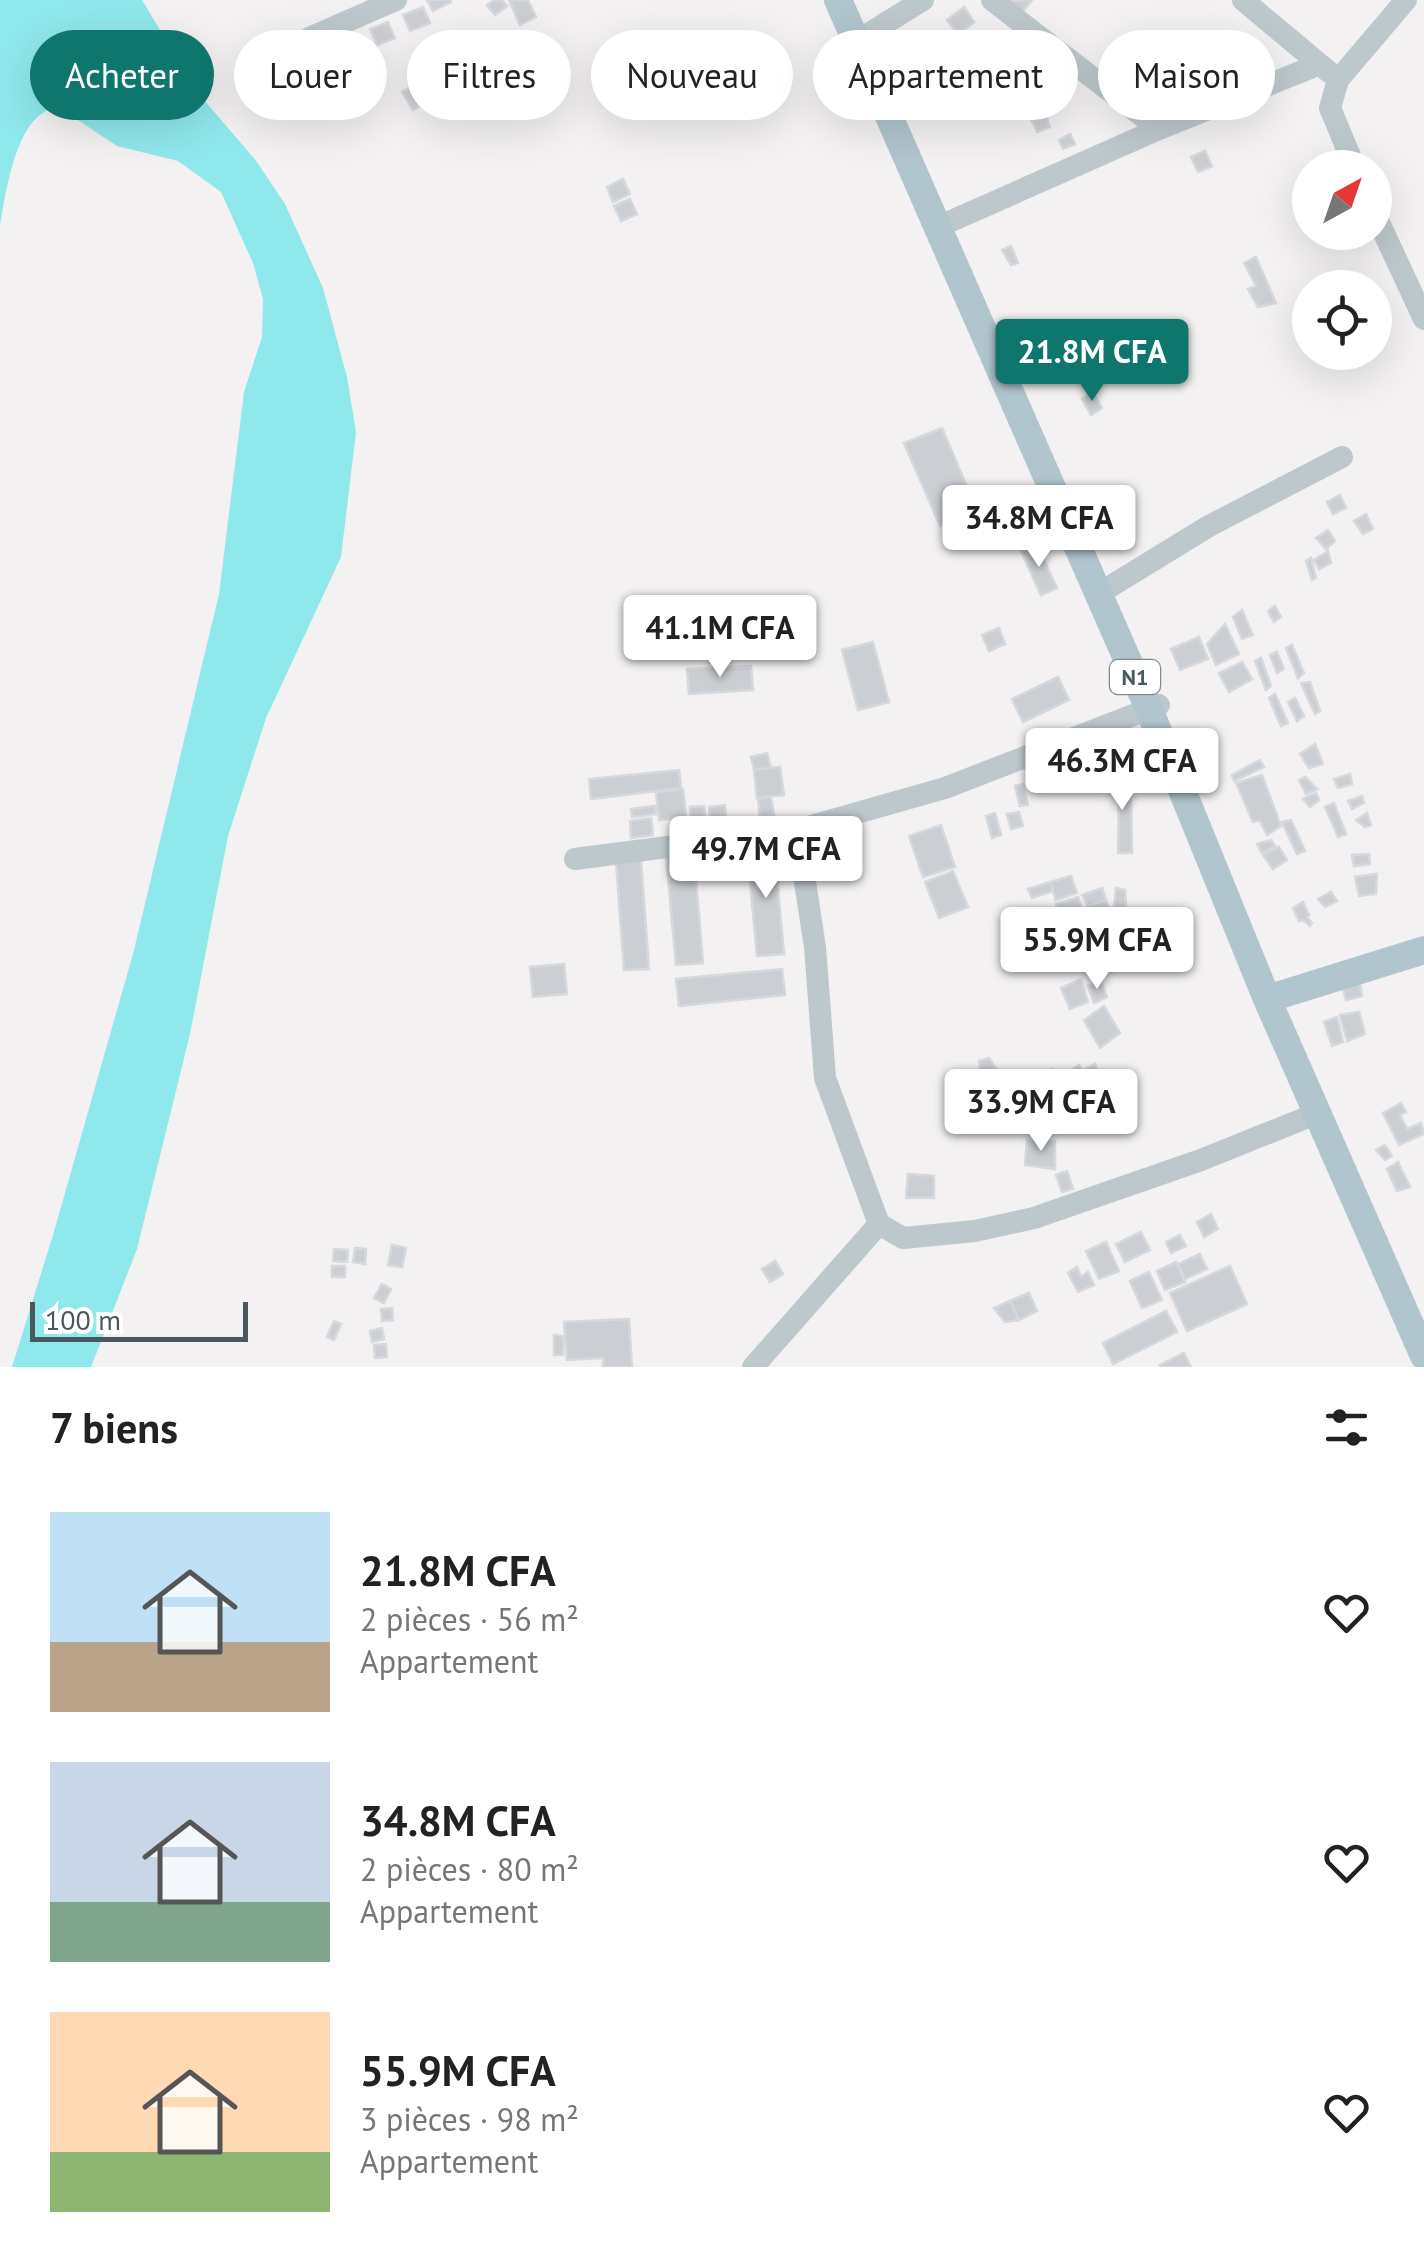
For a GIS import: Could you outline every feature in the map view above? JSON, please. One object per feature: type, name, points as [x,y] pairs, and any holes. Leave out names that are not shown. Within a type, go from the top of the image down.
[{"type":"main road","name":"N1","points":[[838,0],[1154,707],[1318,1113],[1424,1356]]},
{"type":"main road","name":"N1","points":[[850,0],[863,30]]},
{"type":"main road","name":"N1","points":[[903,120],[1103,592]]},
{"type":"main road","points":[[1272,997],[1424,950]]},
{"type":"main road","name":"N1","points":[[1272,997],[1424,1311]]},
{"type":"street","points":[[328,30],[396,0]]},
{"type":"street","points":[[875,30],[922,0]]},
{"type":"street","points":[[992,0],[1159,130]]},
{"type":"street","points":[[1243,0],[1329,72],[1330,108],[1348,150]]},
{"type":"street","points":[[948,222],[1159,130],[1329,72],[1406,0]]},
{"type":"street","points":[[1392,250],[1424,319]]},
{"type":"street","points":[[1103,592],[1209,526],[1342,458]]},
{"type":"street","points":[[575,860],[798,830],[945,788],[1154,707]]},
{"type":"street","points":[[798,830],[815,947],[825,1078],[880,1224],[903,1238],[976,1231],[1034,1218],[1200,1160],[1318,1113]]},
{"type":"street","points":[[753,1367],[880,1224]]},
{"type":"water","points":[[0,0],[142,0],[160,30],[30,30],[30,120],[35,120],[16,156],[0,226]]},
{"type":"water","points":[[214,112],[257,162],[285,204],[323,288],[347,377],[356,432],[341,557],[266,718],[228,836],[190,1034],[137,1249],[91,1367],[12,1367],[133,954],[219,594],[244,392],[262,337],[263,299],[253,263],[221,192],[178,161],[117,146],[78,120],[214,120]]},
{"type":"building","points":[[427,0],[450,0],[451,2],[433,11]]},
{"type":"building","points":[[502,0],[507,6],[495,15],[487,5]]},
{"type":"building","points":[[509,0],[528,0],[536,17],[520,25]]},
{"type":"building","points":[[998,0],[1032,0],[1019,17]]},
{"type":"building","points":[[423,7],[430,23],[410,30],[403,15]]},
{"type":"building","points":[[964,7],[974,22],[964,30],[954,30],[947,20]]},
{"type":"building","points":[[388,22],[395,38],[387,41],[387,30],[370,29]]},
{"type":"building","points":[[1031,120],[1048,120],[1050,127],[1037,132]]},
{"type":"building","points":[[1070,134],[1075,144],[1063,149],[1059,140]]},
{"type":"building","points":[[1205,151],[1212,166],[1198,172],[1191,157]]},
{"type":"building","points":[[623,179],[630,194],[613,202],[607,187]]},
{"type":"building","points":[[630,199],[637,214],[621,221],[614,206]]},
{"type":"building","points":[[1011,246],[1018,263],[1011,265],[1002,250]]},
{"type":"building","points":[[1256,257],[1276,303],[1258,307],[1248,289],[1256,286],[1244,263]]},
{"type":"building","points":[[1069,321],[1076,340],[1056,349],[1047,329]]},
{"type":"building","points":[[1093,392],[1102,408],[1091,415],[1082,399]]},
{"type":"building","points":[[942,428],[977,510],[940,526],[904,443]]},
{"type":"building","points":[[1340,495],[1346,508],[1333,514],[1327,502]]},
{"type":"building","points":[[1366,514],[1373,529],[1363,534],[1354,521]]},
{"type":"building","points":[[1328,530],[1335,541],[1326,549],[1316,538]]},
{"type":"building","points":[[1037,544],[1057,588],[1041,595],[1021,551]]},
{"type":"building","points":[[1328,551],[1331,563],[1319,569],[1314,560]]},
{"type":"building","points":[[1311,558],[1316,578],[1312,580],[1306,561]]},
{"type":"building","points":[[1275,606],[1281,617],[1274,622],[1268,611]]},
{"type":"building","points":[[750,607],[756,624],[738,631],[731,614]]},
{"type":"building","points":[[1242,610],[1253,635],[1242,639],[1233,617]]},
{"type":"building","points":[[1225,624],[1239,654],[1216,665],[1207,644]]},
{"type":"building","points":[[999,628],[1005,644],[989,651],[982,635]]},
{"type":"building","points":[[1199,637],[1208,659],[1180,670],[1171,649]]},
{"type":"building","points":[[873,642],[889,702],[858,710],[842,650]]},
{"type":"building","points":[[1292,645],[1304,673],[1298,678],[1286,648]]},
{"type":"building","points":[[1277,652],[1284,669],[1277,673],[1270,655]]},
{"type":"building","points":[[1261,658],[1271,686],[1266,690],[1255,661]]},
{"type":"building","points":[[1242,662],[1252,679],[1229,692],[1219,673]]},
{"type":"building","points":[[751,666],[753,690],[689,694],[687,669]]},
{"type":"building","points":[[1058,677],[1069,700],[1023,722],[1012,699]]},
{"type":"building","points":[[1310,682],[1320,711],[1315,714],[1301,683]]},
{"type":"building","points":[[1275,694],[1288,723],[1281,726],[1269,698]]},
{"type":"building","points":[[1295,698],[1304,716],[1297,721],[1288,702]]},
{"type":"building","points":[[1315,744],[1323,764],[1309,768],[1300,754]]},
{"type":"building","points":[[767,753],[771,768],[754,770],[751,757]]},
{"type":"building","points":[[1260,760],[1264,767],[1234,781],[1232,775]]},
{"type":"building","points":[[780,767],[784,795],[757,798],[754,770]]},
{"type":"building","points":[[679,770],[681,788],[591,799],[589,779]]},
{"type":"building","points":[[1350,774],[1352,784],[1338,788],[1334,779]]},
{"type":"building","points":[[1262,775],[1281,826],[1267,835],[1260,821],[1253,822],[1236,783]]},
{"type":"building","points":[[1110,776],[1131,791],[1132,853],[1118,853],[1119,799],[1097,781]]},
{"type":"building","points":[[1305,777],[1317,789],[1306,794],[1299,780]]},
{"type":"building","points":[[1023,784],[1028,805],[1020,806],[1015,786]]},
{"type":"building","points":[[683,789],[686,817],[659,820],[656,792]]},
{"type":"building","points":[[1316,793],[1319,800],[1310,807],[1303,799]]},
{"type":"building","points":[[1362,796],[1364,803],[1352,809],[1348,801]]},
{"type":"building","points":[[771,797],[774,815],[760,817],[758,799]]},
{"type":"building","points":[[1334,803],[1346,834],[1338,837],[1325,807]]},
{"type":"building","points":[[725,805],[727,830],[711,831],[709,807]]},
{"type":"building","points":[[655,806],[656,814],[632,817],[631,809]]},
{"type":"building","points":[[704,806],[707,832],[692,833],[690,807]]},
{"type":"building","points":[[1019,812],[1023,826],[1011,829],[1007,814]]},
{"type":"building","points":[[995,813],[1001,835],[992,838],[986,816]]},
{"type":"building","points":[[1367,813],[1371,825],[1365,827],[1356,820]]},
{"type":"building","points":[[651,818],[653,835],[631,838],[630,821]]},
{"type":"building","points":[[1291,820],[1305,851],[1297,854],[1282,822]]},
{"type":"building","points":[[941,825],[955,867],[923,877],[909,836]]},
{"type":"building","points":[[1271,840],[1275,846],[1262,853],[1257,844]]},
{"type":"building","points":[[774,846],[784,954],[757,956],[747,849]]},
{"type":"building","points":[[1279,847],[1287,860],[1273,869],[1263,855]]},
{"type":"building","points":[[694,854],[703,963],[676,965],[666,856]]},
{"type":"building","points":[[1369,854],[1370,864],[1354,866],[1352,855]]},
{"type":"building","points":[[641,860],[649,969],[624,970],[616,862]]},
{"type":"building","points":[[953,871],[968,907],[939,918],[925,882]]},
{"type":"building","points":[[1377,874],[1376,894],[1359,896],[1355,877]]},
{"type":"building","points":[[1071,876],[1077,893],[1056,900],[1050,882]]},
{"type":"building","points":[[1050,882],[1053,891],[1032,898],[1028,889]]},
{"type":"building","points":[[1102,888],[1106,900],[1088,906],[1082,895]]},
{"type":"building","points":[[1116,888],[1125,890],[1126,907],[1114,908]]},
{"type":"building","points":[[1331,892],[1337,901],[1325,907],[1318,899]]},
{"type":"building","points":[[1078,897],[1089,929],[1067,936],[1056,904]]},
{"type":"building","points":[[1106,900],[1111,914],[1092,920],[1088,906]]},
{"type":"building","points":[[1303,902],[1310,926],[1299,921],[1293,908]]},
{"type":"building","points":[[1041,915],[1050,941],[1025,950],[1015,925]]},
{"type":"building","points":[[564,964],[567,994],[533,997],[530,967]]},
{"type":"building","points":[[782,969],[785,995],[679,1006],[676,979]]},
{"type":"building","points":[[1081,979],[1088,1002],[1070,1009],[1061,988]]},
{"type":"building","points":[[1101,981],[1107,997],[1094,1003],[1088,986]]},
{"type":"building","points":[[1360,983],[1362,996],[1346,1000],[1343,988]]},
{"type":"building","points":[[1104,1006],[1120,1033],[1100,1048],[1084,1020]]},
{"type":"building","points":[[1359,1012],[1365,1034],[1347,1041],[1340,1015]]},
{"type":"building","points":[[1337,1017],[1343,1042],[1332,1046],[1324,1022]]},
{"type":"building","points":[[989,1058],[997,1070],[981,1072],[979,1061]]},
{"type":"building","points":[[1095,1064],[1108,1093],[1088,1103],[1073,1069],[1079,1065],[1082,1071]]},
{"type":"building","points":[[1052,1069],[1061,1089],[1031,1101],[1023,1083]]},
{"type":"building","points":[[997,1070],[998,1090],[980,1091],[981,1072]]},
{"type":"building","points":[[998,1090],[999,1110],[981,1111],[980,1091]]},
{"type":"building","points":[[1401,1103],[1406,1112],[1400,1115],[1407,1129],[1421,1123],[1424,1134],[1399,1145],[1383,1113]]},
{"type":"building","points":[[1027,1140],[1055,1141],[1055,1169],[1025,1165]]},
{"type":"building","points":[[1385,1145],[1392,1156],[1385,1160],[1376,1150]]},
{"type":"building","points":[[1398,1162],[1410,1187],[1397,1191],[1387,1169]]},
{"type":"building","points":[[1067,1171],[1073,1189],[1062,1192],[1056,1175]]},
{"type":"building","points":[[908,1174],[934,1176],[934,1198],[906,1198]]},
{"type":"building","points":[[1211,1214],[1218,1229],[1204,1237],[1197,1222]]},
{"type":"building","points":[[1141,1232],[1150,1250],[1125,1262],[1116,1244]]},
{"type":"building","points":[[1180,1235],[1186,1246],[1171,1253],[1166,1242]]},
{"type":"building","points":[[1106,1242],[1119,1271],[1099,1279],[1086,1251]]},
{"type":"building","points":[[392,1245],[406,1248],[402,1267],[388,1265]]},
{"type":"building","points":[[355,1248],[366,1249],[365,1264],[353,1262]]},
{"type":"building","points":[[334,1249],[348,1250],[347,1262],[333,1261]]},
{"type":"building","points":[[1200,1254],[1207,1269],[1185,1279],[1178,1264]]},
{"type":"building","points":[[775,1261],[783,1274],[770,1282],[762,1269]]},
{"type":"building","points":[[1176,1262],[1185,1282],[1165,1290],[1157,1271]]},
{"type":"building","points":[[332,1266],[345,1266],[345,1277],[332,1277]]},
{"type":"building","points":[[1230,1266],[1247,1304],[1187,1331],[1170,1293]]},
{"type":"building","points":[[1077,1267],[1081,1277],[1088,1272],[1094,1285],[1078,1292],[1068,1273]]},
{"type":"building","points":[[1149,1272],[1162,1300],[1142,1308],[1130,1281]]},
{"type":"building","points":[[382,1284],[391,1289],[384,1303],[374,1298]]},
{"type":"building","points":[[1029,1293],[1037,1311],[1019,1320],[1010,1301]]},
{"type":"building","points":[[1010,1301],[1019,1320],[1005,1322],[994,1308]]},
{"type":"building","points":[[392,1308],[393,1320],[382,1321],[381,1309]]},
{"type":"building","points":[[1166,1311],[1177,1332],[1113,1364],[1103,1343]]},
{"type":"building","points":[[629,1319],[632,1367],[603,1367],[603,1358],[567,1360],[564,1322]]},
{"type":"building","points":[[334,1321],[341,1324],[334,1340],[327,1337]]},
{"type":"building","points":[[382,1328],[384,1339],[372,1342],[370,1331]]},
{"type":"building","points":[[554,1335],[563,1336],[563,1355],[554,1355]]},
{"type":"building","points":[[386,1344],[387,1357],[375,1358],[374,1345]]},
{"type":"building","points":[[1184,1353],[1191,1367],[1161,1367],[1160,1365]]}]
